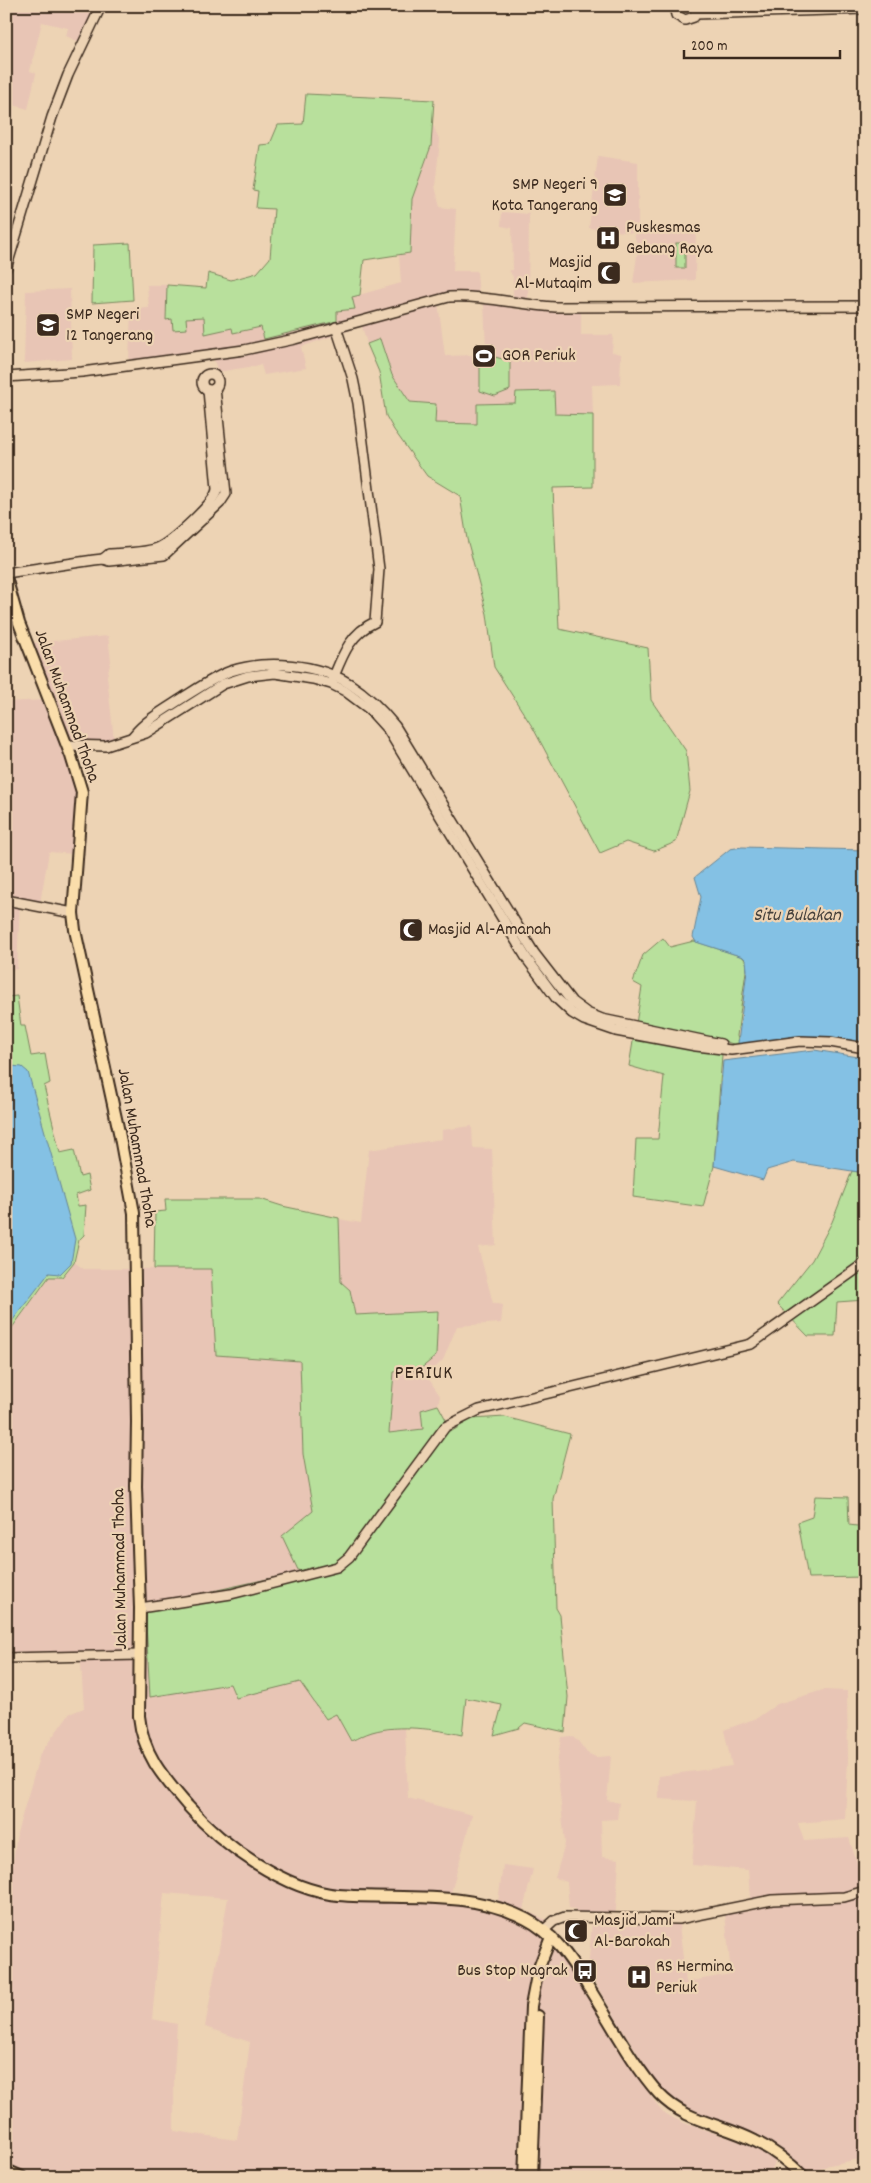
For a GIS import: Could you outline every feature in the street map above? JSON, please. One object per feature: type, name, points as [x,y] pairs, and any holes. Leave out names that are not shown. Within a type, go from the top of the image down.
[{"type":"main road","name":"Jalan Muhammad Thoha","points":[[6,577],[19,623],[67,745],[82,792],[73,913],[134,1212],[136,1486],[140,1608],[139,1716],[148,1754],[166,1781],[197,1816],[220,1837],[282,1878],[317,1892],[338,1895],[448,1898],[482,1903],[525,1918],[550,1937],[569,1958],[658,2093],[673,2107],[686,2115],[755,2140],[780,2156],[804,2177]]},
{"type":"main road","points":[[524,2177],[529,2145],[538,1970],[550,1937]]},
{"type":"main road","points":[[529,2145],[532,2177]]},
{"type":"main road","points":[[6,2170],[22,2177]]},
{"type":"street","points":[[6,268],[52,117],[68,75],[101,6]]},
{"type":"street","points":[[674,6],[676,16],[681,20],[691,19],[697,10],[865,9]]},
{"type":"street","points":[[6,377],[82,372],[206,355],[278,342],[449,297],[473,296],[516,304],[555,307],[865,306]]},
{"type":"street","points":[[332,680],[345,649],[360,631],[375,622],[379,569],[357,396],[336,328]]},
{"type":"street","points":[[6,573],[103,559],[109,561],[164,555],[222,500],[226,488],[212,389],[218,384],[217,377],[208,373],[206,355]]},
{"type":"street","points":[[67,745],[106,746],[146,733],[223,684],[248,676],[288,674],[332,680],[369,709],[388,730],[526,960],[556,998],[572,1013],[585,1016],[616,1031],[631,1030],[696,1046],[734,1050],[800,1041],[830,1042],[865,1048]]},
{"type":"street","points":[[6,900],[73,913]]},
{"type":"street","points":[[140,1608],[231,1594],[337,1566],[349,1557],[445,1427],[479,1410],[751,1344],[865,1263]]},
{"type":"street","points":[[6,1658],[139,1655]]},
{"type":"street","points":[[550,1937],[554,1921],[565,1916],[678,1919],[772,1900],[830,1898],[865,1892]]},
{"type":"shaded area","points":[[7,6],[105,6],[86,45],[66,36],[68,28],[42,22],[30,71],[36,73],[28,109],[6,103]]},
{"type":"shaded area","points":[[433,125],[440,141],[435,186],[440,207],[456,209],[453,271],[477,271],[479,297],[438,302],[445,356],[475,355],[486,349],[484,302],[521,310],[581,309],[581,335],[613,335],[612,352],[621,354],[620,384],[592,385],[593,415],[555,414],[554,391],[516,392],[515,403],[477,404],[478,424],[435,423],[410,402],[392,375],[380,340],[367,344],[362,326],[301,347],[306,368],[264,375],[261,365],[218,372],[210,349],[129,360],[131,309],[149,308],[147,285],[167,285],[166,320],[204,317],[232,328],[234,333],[261,327],[264,338],[337,311],[352,297],[401,283],[399,255],[410,253],[412,199],[431,146]]},
{"type":"shaded area","name":"SMP Negeri 9 Kota Tangerang","points":[[598,156],[638,162],[638,228],[696,227],[695,280],[633,283],[638,249],[634,233],[589,228]]},
{"type":"shaded area","points":[[502,212],[529,214],[528,305],[513,303],[513,277],[509,270],[513,270],[512,228],[501,226]]},
{"type":"shaded area","name":"SMP Negeri 12 Tangerang","points":[[70,289],[72,359],[24,363],[26,291]]},
{"type":"shaded area","points":[[108,636],[111,661],[107,676],[114,740],[60,740],[75,785],[79,812],[74,854],[49,852],[40,903],[20,900],[17,969],[6,970],[6,702],[45,700],[22,644]]},
{"type":"shaded area","points":[[472,1126],[473,1148],[492,1149],[496,1245],[478,1247],[493,1303],[503,1305],[501,1323],[457,1326],[443,1360],[427,1376],[440,1396],[438,1405],[421,1410],[423,1429],[389,1433],[394,1371],[419,1370],[438,1311],[355,1315],[350,1290],[341,1282],[339,1219],[361,1223],[369,1150],[442,1139],[442,1130]]},
{"type":"shaded area","points":[[74,1262],[84,1269],[211,1269],[216,1355],[300,1361],[303,1454],[313,1511],[300,1572],[145,1606],[230,1684],[236,1698],[300,1682],[326,1719],[336,1714],[351,1741],[373,1731],[405,1728],[408,1798],[472,1815],[451,1893],[498,1902],[503,1865],[533,1869],[523,1910],[547,1920],[544,1942],[565,1959],[654,2101],[665,2114],[684,2123],[759,2148],[777,2159],[766,2177],[41,2177],[6,2163],[6,1876],[11,1876],[17,1833],[40,1754],[69,1714],[84,1708],[80,1651],[6,1652],[6,1336],[49,1277],[62,1277]],"holes":[[[164,1893],[228,1898],[205,2027],[250,2042],[237,2140],[174,2131],[174,2074],[177,2024],[152,2019]]]},
{"type":"shaded area","points":[[823,1690],[847,1691],[848,1760],[845,1819],[798,1823],[804,1841],[849,1838],[865,1888],[865,2158],[829,2165],[810,2173],[764,2138],[691,2110],[669,2096],[652,2076],[623,2030],[588,1971],[592,1922],[576,1920],[575,1909],[569,1908],[567,1882],[555,1878],[565,1844],[557,1765],[561,1737],[571,1736],[578,1741],[587,1753],[596,1757],[611,1756],[607,1800],[619,1803],[617,1819],[601,1820],[602,1857],[619,1859],[615,1924],[679,1925],[686,1982],[731,1974],[725,1914],[751,1911],[748,1870],[692,1865],[697,1801],[659,1799],[659,1776],[732,1766],[724,1730],[757,1718],[777,1704]]},
{"type":"green space","points":[[306,94],[434,100],[431,146],[412,199],[410,253],[364,260],[360,295],[352,297],[355,309],[337,311],[337,321],[264,339],[261,327],[233,333],[232,328],[205,334],[204,317],[186,318],[187,329],[173,330],[172,319],[166,320],[167,285],[206,288],[208,273],[231,280],[257,273],[270,258],[274,209],[256,208],[258,191],[253,190],[260,145],[270,144],[278,125],[303,124]]},
{"type":"green space","points":[[130,243],[133,300],[92,303],[93,245]]},
{"type":"green space","points":[[676,243],[685,243],[685,268],[676,268]]},
{"type":"green space","points":[[380,339],[392,375],[410,402],[436,404],[435,423],[477,424],[477,404],[515,403],[516,392],[554,391],[555,414],[593,415],[593,487],[553,488],[559,629],[648,648],[651,700],[686,751],[690,791],[676,842],[654,851],[626,842],[600,853],[533,728],[494,667],[487,614],[467,539],[460,496],[427,476],[386,416],[379,372],[367,344]]},
{"type":"green space","points":[[495,357],[510,361],[510,390],[495,396],[480,391],[480,362]]},
{"type":"green space","points":[[663,938],[670,947],[694,941],[743,957],[747,964],[737,1036],[740,1046],[723,1041],[714,1166],[703,1207],[633,1197],[636,1139],[658,1139],[664,1076],[629,1066],[642,987],[633,982],[643,955]]},
{"type":"green space","points":[[17,996],[21,1026],[25,1026],[31,1056],[45,1054],[50,1083],[44,1086],[60,1153],[74,1150],[80,1177],[87,1175],[90,1190],[76,1195],[78,1206],[86,1205],[84,1235],[79,1240],[74,1262],[62,1277],[49,1277],[6,1336],[6,997]]},
{"type":"green space","points":[[852,1171],[865,1173],[865,1300],[837,1302],[835,1336],[808,1336],[777,1304],[812,1260],[832,1222]]},
{"type":"green space","points":[[165,1199],[260,1199],[282,1206],[339,1218],[341,1282],[350,1290],[355,1315],[438,1311],[436,1356],[419,1370],[394,1372],[389,1433],[423,1429],[421,1410],[438,1405],[452,1431],[472,1419],[505,1417],[570,1434],[553,1499],[556,1608],[560,1615],[568,1697],[565,1732],[525,1723],[519,1728],[494,1735],[502,1705],[466,1698],[462,1735],[429,1729],[394,1728],[372,1732],[351,1741],[336,1714],[326,1719],[300,1682],[236,1698],[230,1684],[150,1697],[145,1606],[299,1572],[282,1536],[313,1511],[303,1454],[300,1361],[216,1355],[211,1269],[154,1269],[155,1212],[166,1211]]},
{"type":"green space","points":[[815,1496],[848,1497],[849,1525],[865,1527],[865,1577],[808,1578],[798,1522],[812,1517]]},
{"type":"water","name":"Situ Bulakan","points":[[742,847],[865,850],[865,1044],[804,1036],[740,1046],[738,1043],[747,970],[746,960],[743,957],[696,942],[693,937],[701,897],[695,877],[730,849]]},
{"type":"water","points":[[814,1050],[865,1058],[865,1173],[794,1162],[767,1170],[763,1180],[714,1166],[723,1061]]},
{"type":"water","points":[[11,1066],[22,1067],[28,1072],[75,1239],[71,1263],[60,1274],[49,1273],[6,1329],[6,1081],[8,1069]]},
{"type":"waterway","points":[[711,9],[792,6]]},
{"type":"place","name":"SMP Negeri 9 Kota Tangerang","points":[[615,195]]},
{"type":"place","name":"Puskesmas Gebang Raya","points":[[608,238]]},
{"type":"place","name":"Masjid Al-Mutaqim","points":[[609,273]]},
{"type":"place","name":"SMP Negeri 12 Tangerang","points":[[48,325]]},
{"type":"place","name":"GOR Periuk","points":[[484,356]]},
{"type":"place","name":"Masjid Al-Amanah","points":[[411,930]]},
{"type":"place","name":"Masjid Jami' Al-Barokah","points":[[576,1931]]},
{"type":"place","name":"Bus Stop Nagrak","points":[[585,1971]]},
{"type":"place","name":"RS Hermina Periuk","points":[[639,1977]]},
{"type":"district","name":"PERIUK","points":[[424,1374]]}]
